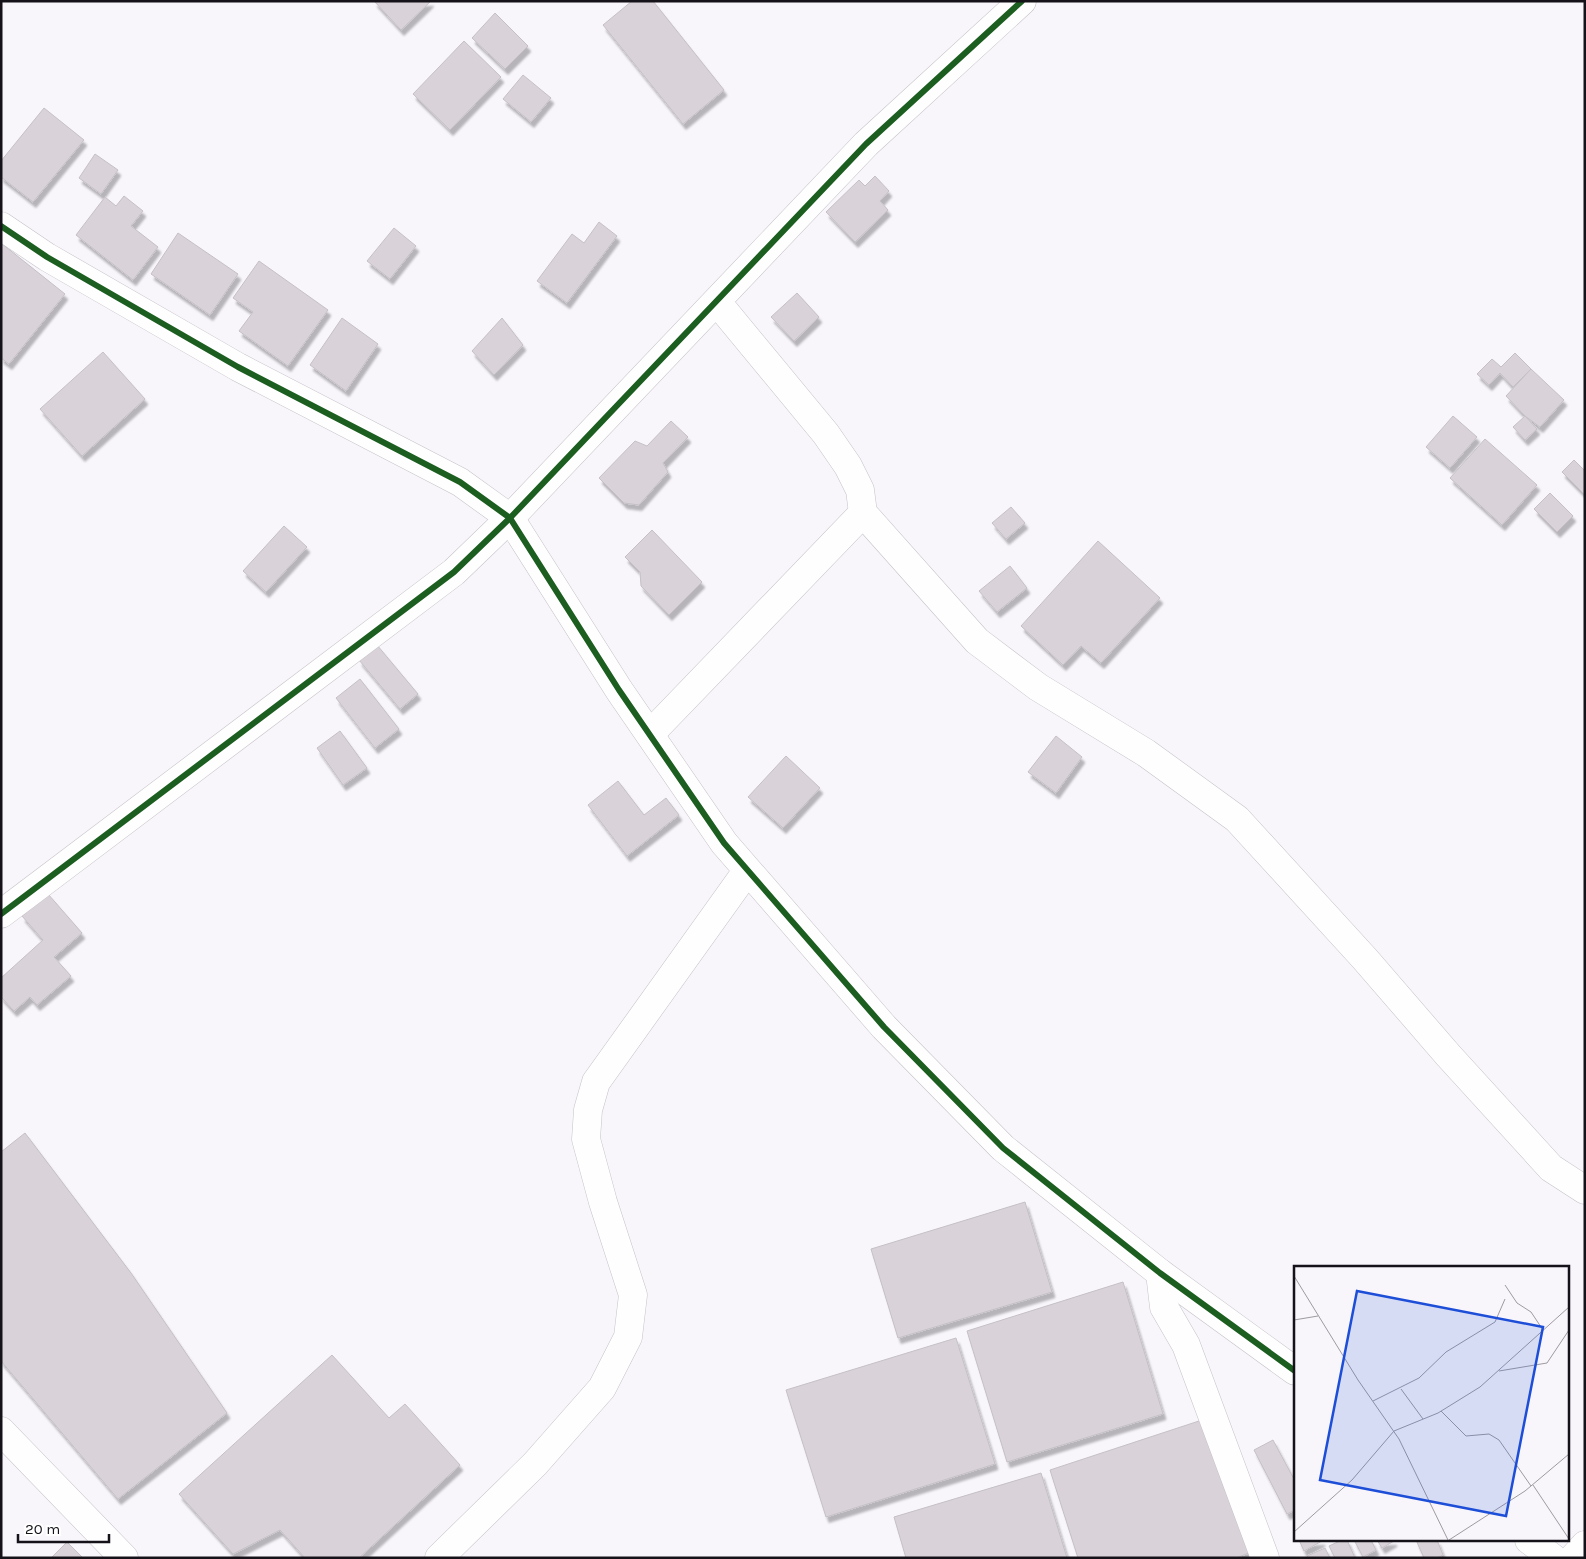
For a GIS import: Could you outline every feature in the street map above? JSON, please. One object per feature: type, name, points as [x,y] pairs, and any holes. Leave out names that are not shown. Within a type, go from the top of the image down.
[{"type":"street","points":[[1,914],[454,572],[510,518],[866,144],[1022,1]]},
{"type":"street","points":[[1,226],[47,257],[238,367],[460,482],[510,518],[619,690],[651,734],[724,844],[884,1026],[1003,1148],[1160,1273],[1294,1369]]},
{"type":"street","points":[[717,302],[826,434],[848,466],[860,490],[863,513],[977,641],[1038,687],[1146,753],[1237,819],[1365,959],[1550,1168],[1585,1190]]},
{"type":"street","points":[[651,734],[863,513]]},
{"type":"street","points":[[439,1558],[536,1464],[602,1388],[628,1337],[633,1295],[603,1202],[586,1139],[588,1110],[596,1082],[746,871]]},
{"type":"street","points":[[1160,1273],[1164,1307],[1186,1345],[1264,1558]]},
{"type":"street","points":[[1,1431],[124,1558]]},
{"type":"street","points":[[1532,1542],[1553,1558]]},
{"type":"street","points":[[1572,1558],[1585,1545]]},
{"type":"building","points":[[374,1],[431,1],[401,30]]},
{"type":"building","points":[[632,1],[653,1],[724,90],[683,124],[603,25]]},
{"type":"building","points":[[495,13],[528,46],[505,69],[472,38]]},
{"type":"building","points":[[464,41],[501,77],[450,130],[413,94]]},
{"type":"building","points":[[523,75],[551,98],[531,122],[503,99]]},
{"type":"building","points":[[44,108],[84,140],[33,202],[1,177],[1,161]]},
{"type":"building","points":[[95,154],[118,170],[101,194],[79,178]]},
{"type":"building","points":[[875,176],[889,191],[880,201],[888,210],[855,242],[826,212],[859,180],[865,186]]},
{"type":"building","points":[[124,196],[143,211],[131,226],[158,247],[133,280],[76,235],[105,197],[116,206]]},
{"type":"building","points":[[599,222],[617,236],[567,303],[537,281],[572,234],[584,243]]},
{"type":"building","points":[[394,228],[416,246],[390,279],[367,261]]},
{"type":"building","points":[[178,233],[238,274],[210,315],[151,274]]},
{"type":"building","points":[[1,243],[65,294],[9,364],[1,358]]},
{"type":"building","points":[[259,261],[328,310],[288,366],[239,331],[253,312],[233,298]]},
{"type":"building","points":[[797,293],[819,317],[794,341],[771,317]]},
{"type":"building","points":[[342,318],[378,344],[346,391],[310,365]]},
{"type":"building","points":[[502,318],[523,345],[494,375],[472,351]]},
{"type":"building","points":[[103,352],[145,399],[82,456],[40,409]]},
{"type":"building","points":[[1515,353],[1531,369],[1513,387],[1500,373],[1489,385],[1477,374],[1492,359],[1501,367]]},
{"type":"building","points":[[1531,369],[1564,400],[1540,427],[1525,416],[1506,396]]},
{"type":"building","points":[[1453,416],[1477,437],[1450,468],[1426,447]]},
{"type":"building","points":[[1525,416],[1537,429],[1525,440],[1513,427]]},
{"type":"building","points":[[671,421],[688,437],[663,463],[668,472],[639,505],[624,503],[599,478],[635,441],[647,446]]},
{"type":"building","points":[[1485,439],[1537,485],[1502,525],[1450,478]]},
{"type":"building","points":[[1574,460],[1585,471],[1585,495],[1562,472]]},
{"type":"building","points":[[1550,493],[1573,516],[1557,532],[1534,509]]},
{"type":"building","points":[[1011,507],[1025,523],[1006,539],[992,523]]},
{"type":"building","points":[[284,526],[307,547],[266,592],[243,571]]},
{"type":"building","points":[[652,530],[702,582],[669,615],[641,586],[640,572],[625,557]]},
{"type":"building","points":[[1098,541],[1160,598],[1101,663],[1081,646],[1063,665],[1021,626]]},
{"type":"building","points":[[1010,566],[1027,588],[997,612],[979,591]]},
{"type":"building","points":[[377,645],[418,694],[400,709],[359,660]]},
{"type":"building","points":[[360,679],[399,729],[375,748],[336,698]]},
{"type":"building","points":[[340,731],[367,768],[343,785],[317,748]]},
{"type":"building","points":[[1056,736],[1082,757],[1056,793],[1028,772]]},
{"type":"building","points":[[786,756],[820,788],[783,828],[748,797]]},
{"type":"building","points":[[618,781],[644,815],[666,798],[679,815],[627,856],[588,805]]},
{"type":"building","points":[[48,894],[82,933],[54,957],[71,976],[37,1005],[30,997],[14,1011],[1,997],[1,978],[43,940],[22,916]]},
{"type":"building","points":[[25,1133],[131,1273],[227,1413],[118,1499],[1,1361],[1,1152]]},
{"type":"building","points":[[1025,1202],[1052,1292],[898,1338],[871,1249]]},
{"type":"building","points":[[1123,1282],[1163,1414],[1007,1462],[967,1331]]},
{"type":"building","points":[[956,1338],[995,1464],[826,1517],[786,1390]]},
{"type":"building","points":[[332,1355],[389,1418],[405,1404],[460,1465],[359,1558],[305,1558],[280,1530],[233,1554],[179,1494]]},
{"type":"building","points":[[1205,1419],[1249,1553],[1236,1558],[1078,1558],[1050,1470]]},
{"type":"building","points":[[1273,1440],[1294,1479],[1294,1510],[1287,1514],[1254,1450]]},
{"type":"building","points":[[1041,1473],[1067,1558],[906,1558],[894,1517]]},
{"type":"building","points":[[67,1542],[83,1558],[51,1558]]},
{"type":"building","points":[[1300,1542],[1320,1542],[1304,1551]]},
{"type":"building","points":[[1338,1542],[1348,1542],[1355,1558],[1335,1558],[1329,1546]]},
{"type":"building","points":[[1355,1542],[1372,1542],[1376,1550],[1363,1557]]},
{"type":"building","points":[[1378,1542],[1392,1542],[1382,1548]]},
{"type":"building","points":[[1417,1542],[1438,1542],[1443,1555],[1437,1558],[1424,1558]]},
{"type":"building","points":[[1325,1548],[1330,1558],[1308,1558],[1307,1556]]},
{"type":"cycle path","points":[[1,914],[454,572],[510,518],[866,144],[1022,1]]},
{"type":"cycle path","points":[[1,226],[47,257],[238,367],[460,482],[510,518],[619,690],[724,843],[884,1027],[1003,1148],[1160,1273],[1294,1370]]}]
